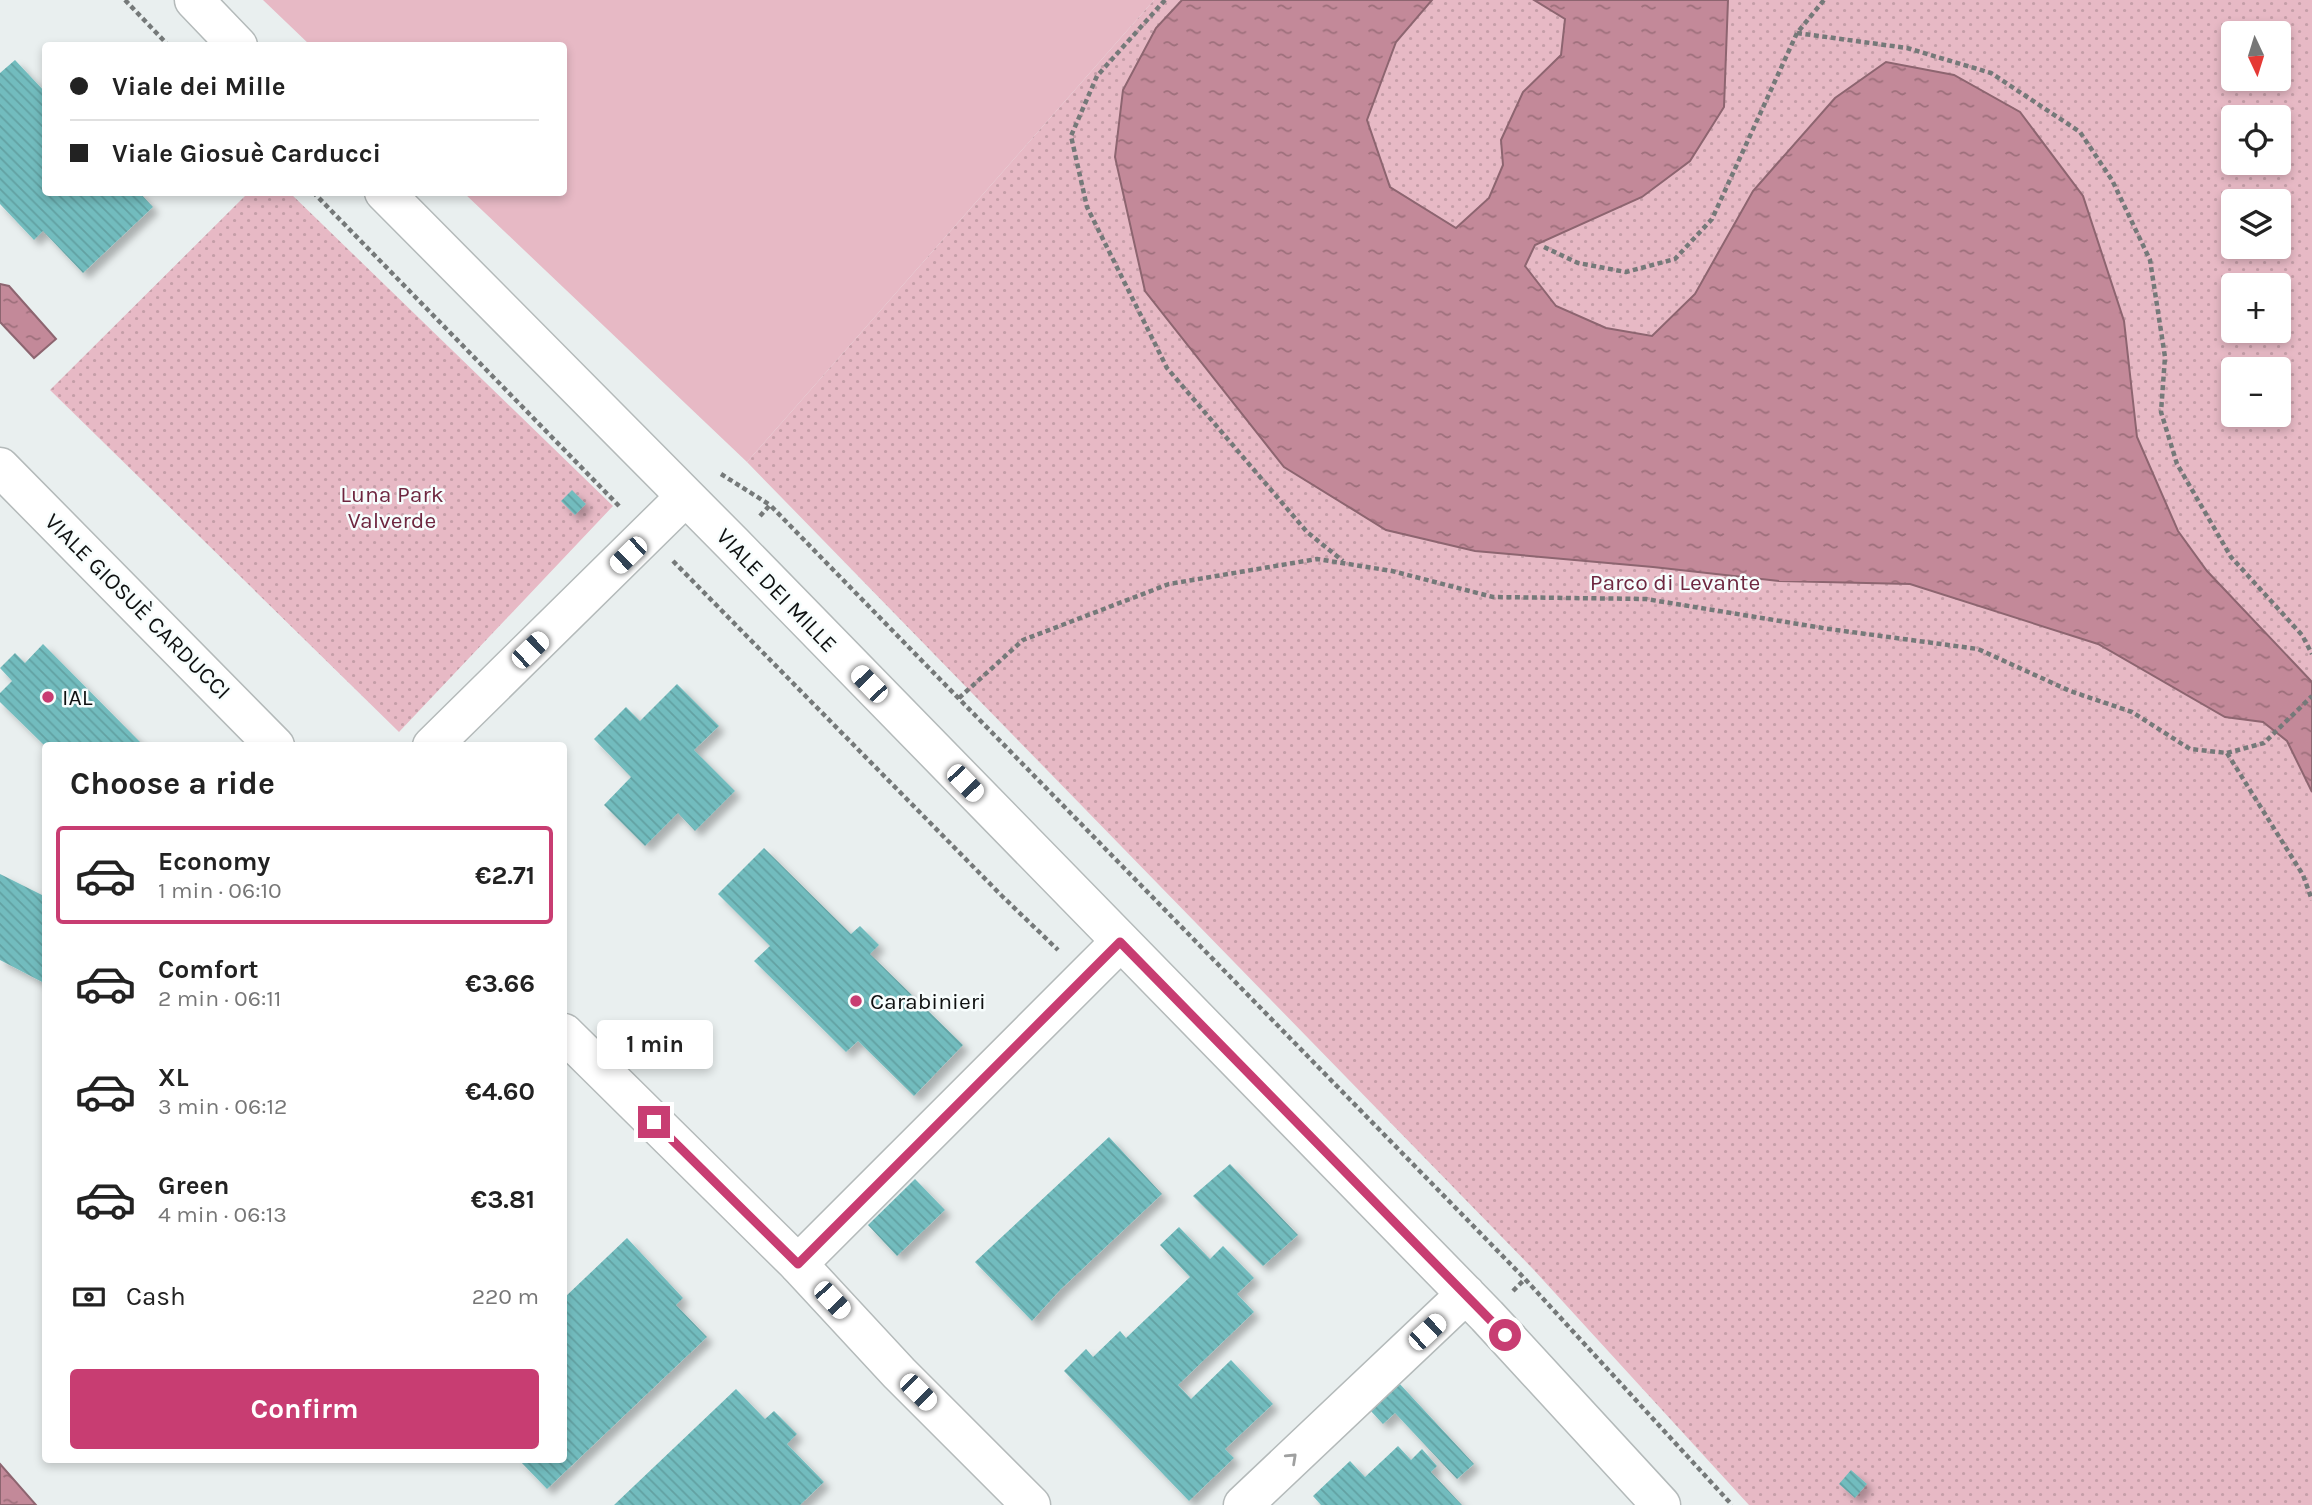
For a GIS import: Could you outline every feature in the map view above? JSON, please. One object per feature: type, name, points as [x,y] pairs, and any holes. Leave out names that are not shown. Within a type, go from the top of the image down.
[{"type":"street","points":[[194,0],[235,42]]},
{"type":"street","name":"VIALE DEI MILLE","points":[[388,196],[733,544],[1466,1294],[1661,1505]]},
{"type":"street","name":"VIALE GIOSUÈ CARDUCCI","points":[[0,467],[271,742]]},
{"type":"street","points":[[436,742],[685,497]]},
{"type":"street","points":[[798,1264],[1120,942]]},
{"type":"street","points":[[567,1036],[798,1264],[899,1373],[1031,1505]]},
{"type":"street","points":[[1243,1505],[1466,1294]]},
{"type":"path","points":[[125,0],[165,42]]},
{"type":"path","points":[[1165,0],[1097,76],[1071,136],[1087,207],[1167,368],[1307,532],[1345,563]]},
{"type":"path","points":[[1544,247],[1578,263],[1626,272],[1675,259],[1712,219],[1797,33],[1824,0]]},
{"type":"path","points":[[1797,33],[1907,48],[1991,74],[2080,132],[2112,180],[2150,260],[2165,358],[2161,412],[2177,464],[2231,557],[2302,635],[2312,654]]},
{"type":"path","points":[[317,196],[992,886],[1085,976]]},
{"type":"path","points":[[733,544],[770,505],[1525,1279],[1732,1505]]},
{"type":"path","points":[[959,698],[1023,640],[1169,584],[1317,559],[1392,571],[1493,597],[1646,599],[1829,629],[1978,649],[2070,691],[2132,712],[2190,749],[2227,753],[2264,743],[2312,696]]},
{"type":"path","points":[[2227,753],[2303,875],[2312,900]]},
{"type":"green space","points":[[263,0],[1154,0],[747,462],[467,196],[567,196],[567,42],[307,42]]},
{"type":"green space","name":"Parco di Levante","points":[[1154,0],[2312,0],[2312,1505],[1749,1505],[1533,1269],[747,462]]},
{"type":"green space","name":"Luna Park Valverde","points":[[245,196],[293,196],[613,506],[399,732],[50,390]]},
{"type":"water","points":[[1182,0],[1432,0],[1396,42],[1367,120],[1390,187],[1456,228],[1489,198],[1503,165],[1501,140],[1523,92],[1561,55],[1565,19],[1534,0],[1728,0],[1724,107],[1690,161],[1642,197],[1535,245],[1525,266],[1556,306],[1606,328],[1652,336],[1695,294],[1753,191],[1835,98],[1886,62],[1954,75],[2020,112],[2083,196],[2124,321],[2137,437],[2178,531],[2207,571],[2312,682],[2312,792],[2287,741],[2263,722],[2225,717],[2098,644],[1910,584],[1779,581],[1475,551],[1386,530],[1284,467],[1145,291],[1115,157],[1123,90],[1156,28]]},
{"type":"water","points":[[0,284],[9,286],[56,339],[34,358],[0,322]]},
{"type":"water","points":[[0,1464],[36,1505],[0,1505]]},
{"type":"building","points":[[15,60],[42,89],[42,196],[143,196],[153,207],[83,273],[43,231],[34,240],[0,204],[0,73]]},
{"type":"building","points":[[572,490],[586,504],[575,515],[561,501]]},
{"type":"building","name":"IAL","points":[[43,644],[140,742],[42,743],[0,702],[0,693],[12,681],[0,668],[15,653],[25,663]]},
{"type":"building","points":[[677,684],[719,726],[694,750],[735,791],[695,831],[678,813],[645,846],[604,805],[631,777],[594,739],[626,707],[640,721]]},
{"type":"building","name":"Carabinieri","points":[[764,848],[851,934],[860,926],[879,945],[870,954],[963,1045],[914,1096],[858,1041],[846,1052],[754,961],[770,946],[718,894]]},
{"type":"building","points":[[0,874],[42,895],[42,982],[0,960]]},
{"type":"building","points":[[1109,1137],[1162,1194],[1060,1290],[1032,1321],[975,1262]]},
{"type":"building","points":[[1230,1164],[1298,1235],[1263,1266],[1193,1196]]},
{"type":"building","points":[[915,1179],[945,1210],[897,1256],[868,1225]]},
{"type":"building","points":[[1179,1227],[1210,1259],[1223,1246],[1254,1278],[1237,1294],[1254,1312],[1178,1385],[1191,1399],[1231,1360],[1273,1404],[1225,1449],[1234,1458],[1189,1501],[1064,1371],[1086,1349],[1093,1357],[1120,1331],[1126,1338],[1190,1277],[1160,1245]]},
{"type":"building","points":[[627,1238],[683,1298],[676,1305],[707,1337],[547,1489],[522,1463],[567,1463],[567,1295]]},
{"type":"building","points":[[1398,1382],[1474,1464],[1457,1479],[1395,1413],[1383,1424],[1369,1409]]},
{"type":"building","points":[[736,1389],[765,1419],[774,1411],[797,1434],[787,1444],[824,1482],[800,1505],[614,1505]]},
{"type":"building","points":[[1398,1446],[1411,1460],[1422,1449],[1437,1466],[1431,1472],[1462,1505],[1321,1505],[1313,1496],[1350,1461],[1365,1477]]},
{"type":"building","points":[[1851,1470],[1867,1484],[1855,1498],[1839,1484]]},
{"type":"place","name":"IAL","points":[[48,697]]},
{"type":"place","name":"Carabinieri","points":[[856,1001]]},
{"type":"route","points":[[654,1122],[798,1264],[1120,942],[1505,1335]]}]
